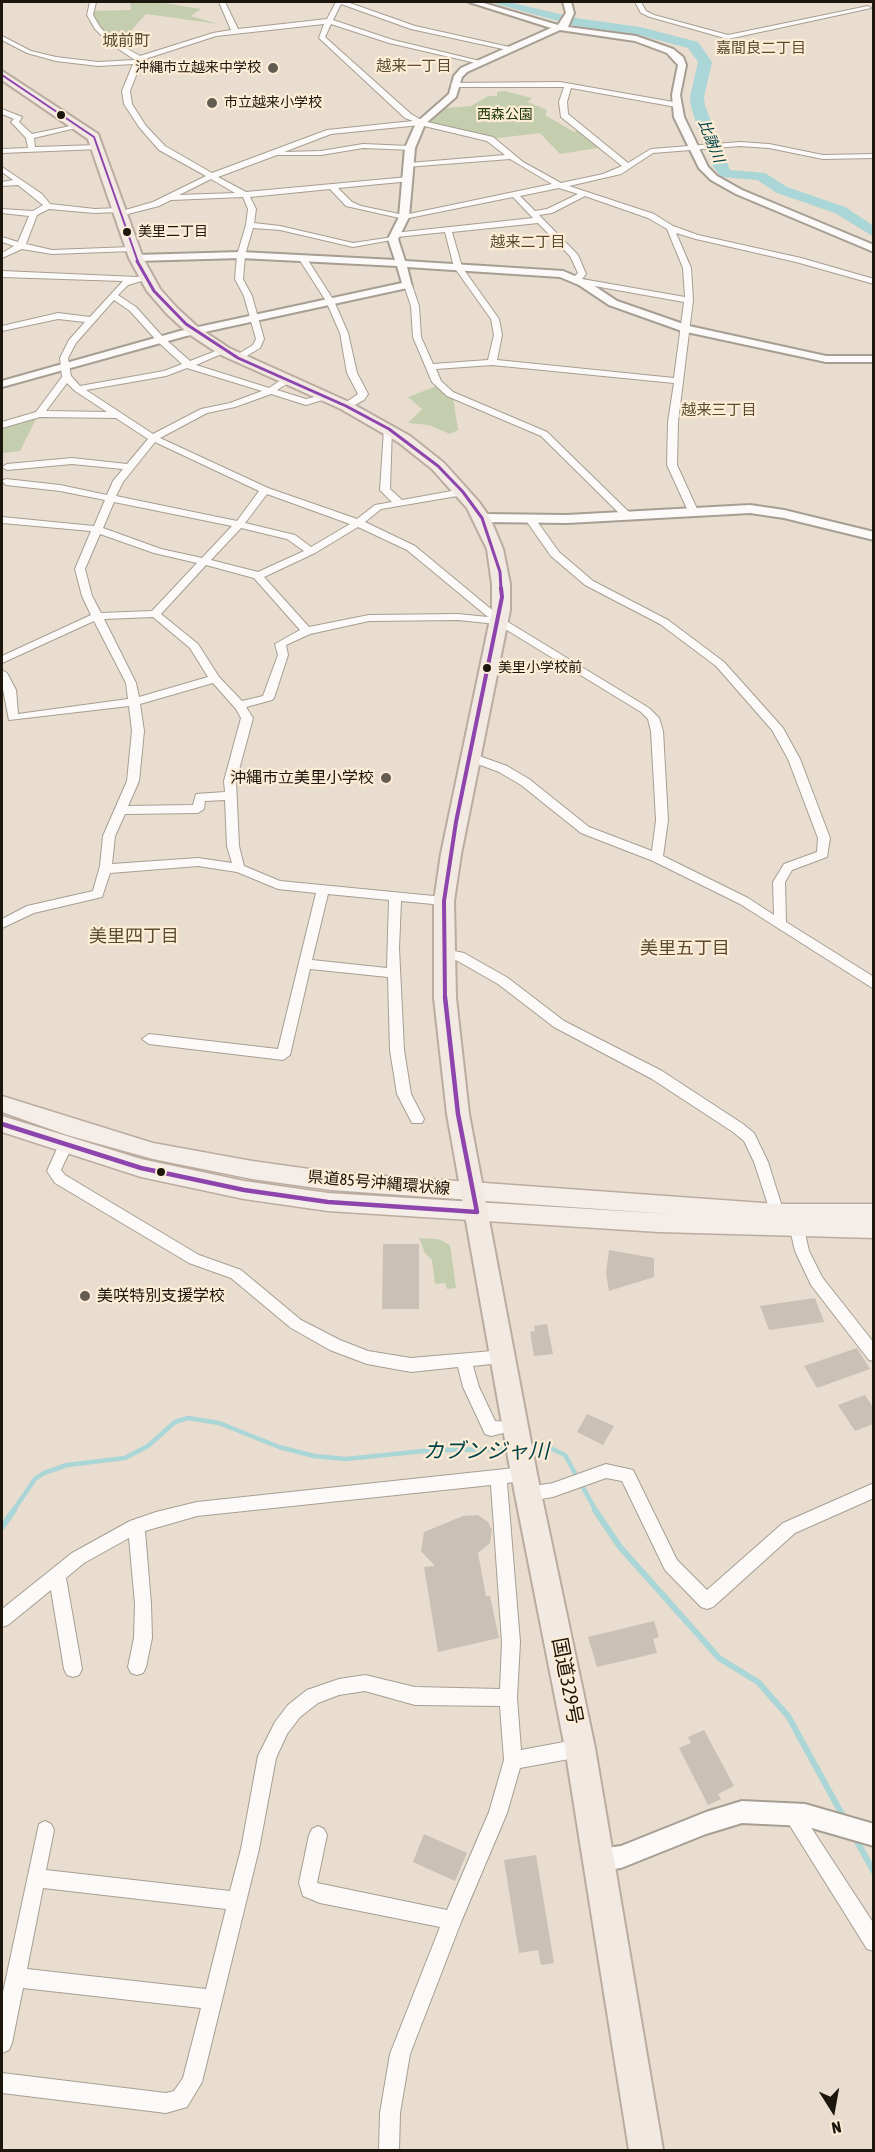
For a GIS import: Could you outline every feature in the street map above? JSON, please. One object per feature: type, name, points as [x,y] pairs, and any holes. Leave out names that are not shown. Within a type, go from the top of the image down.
[{"type":"highway","points":[[2,75],[80,126],[94,137],[98,147]]},
{"type":"highway","name":"国道329号","points":[[98,147],[140,278],[194,331],[231,355],[326,396],[389,429],[438,466],[463,492],[482,518],[495,549],[502,597],[499,621],[456,822],[444,901],[445,998],[458,1113],[504,1357],[515,1461],[580,1748],[646,2151]]},
{"type":"main road","name":"県道85号沖縄環状線","points":[[2,1104],[75,1130],[153,1151],[252,1170],[475,1202],[797,1229],[873,1229]]},
{"type":"main road","name":"県道85号沖縄環状線","points":[[2,1124],[65,1146],[141,1168],[244,1190],[328,1202],[475,1202],[777,1213],[873,1213]]},
{"type":"street","points":[[93,2],[90,15],[97,28],[110,41],[138,60]]},
{"type":"street","points":[[212,2],[222,2],[235,31]]},
{"type":"street","points":[[512,49],[412,28],[340,2],[321,37],[408,116],[421,123],[490,139],[511,157],[558,186],[651,216],[670,228],[716,243],[798,260],[873,282]]},
{"type":"street","points":[[473,2],[636,39],[670,51],[682,65],[676,105],[698,147],[704,168],[722,184],[873,249]]},
{"type":"street","points":[[567,2],[570,6],[565,24],[464,70],[458,76],[453,95],[421,123],[410,148],[404,218],[395,237],[400,264],[415,306],[417,338],[437,382],[450,394],[544,434],[627,515]]},
{"type":"street","points":[[638,2],[643,12],[652,16],[728,37],[871,9]]},
{"type":"street","points":[[854,2],[871,9]]},
{"type":"street","points":[[2,38],[29,52],[56,59],[98,64],[138,60],[215,34],[330,21],[391,42],[480,62]]},
{"type":"street","points":[[78,389],[190,366],[257,346],[259,332],[248,296],[239,279],[241,255],[252,209],[244,195],[162,148],[143,127],[129,104],[126,91],[138,60]]},
{"type":"street","points":[[455,86],[568,85],[676,105]]},
{"type":"street","points":[[568,85],[563,102],[564,115],[627,166]]},
{"type":"street","points":[[2,111],[19,119],[15,122],[30,137],[30,150]]},
{"type":"street","points":[[2,169],[48,206],[95,211],[141,210],[171,198],[212,176],[341,129],[421,123]]},
{"type":"street","points":[[30,137],[80,126]]},
{"type":"street","points":[[332,187],[349,204],[404,218],[605,176],[651,151],[722,145],[769,146],[823,157],[873,156]]},
{"type":"street","points":[[272,154],[321,153],[363,146],[410,148]]},
{"type":"street","points":[[2,151],[98,147]]},
{"type":"street","points":[[2,157],[30,150]]},
{"type":"street","points":[[409,165],[511,157]]},
{"type":"street","points":[[171,198],[244,195],[408,179]]},
{"type":"street","points":[[2,184],[20,182]]},
{"type":"street","points":[[514,194],[574,255],[582,274],[575,280]]},
{"type":"street","points":[[250,225],[280,228],[353,245],[536,217],[582,195]]},
{"type":"street","points":[[2,211],[34,214],[48,206]]},
{"type":"street","points":[[2,256],[21,246],[34,214]]},
{"type":"street","points":[[670,228],[687,268],[689,300],[671,448],[672,465],[693,511]]},
{"type":"street","points":[[448,230],[458,267],[495,319],[498,335],[492,362]]},
{"type":"street","points":[[2,239],[21,246],[77,253],[241,255],[545,271],[575,280],[689,300]]},
{"type":"street","points":[[303,259],[330,302],[344,333],[352,373],[363,394],[361,399],[346,406]]},
{"type":"street","points":[[2,274],[140,278]]},
{"type":"street","points":[[39,414],[65,372],[66,350],[125,283],[140,278]]},
{"type":"street","points":[[575,280],[613,303],[686,329],[826,359],[873,359]]},
{"type":"street","points":[[2,384],[65,372],[160,339],[408,285]]},
{"type":"street","points":[[115,297],[134,309],[160,339],[190,366],[306,402],[326,396]]},
{"type":"street","points":[[2,328],[58,316],[92,320]]},
{"type":"street","points":[[429,367],[492,362],[678,381]]},
{"type":"street","points":[[65,372],[78,389],[153,438],[265,490],[358,523],[418,552],[499,621],[635,702],[653,717],[657,730],[662,820],[657,858]]},
{"type":"street","points":[[2,924],[31,909],[98,894],[105,869],[109,836],[133,781],[137,761],[138,731],[131,683],[87,596],[80,569],[117,481],[153,438],[204,411],[232,405],[268,392],[287,380]]},
{"type":"street","points":[[2,425],[39,414],[118,415]]},
{"type":"street","points":[[389,429],[385,490],[400,503]]},
{"type":"street","points":[[129,467],[72,461],[4,464],[4,485],[60,488],[239,524],[291,537],[311,551]]},
{"type":"street","points":[[155,614],[239,524],[265,490]]},
{"type":"street","points":[[258,576],[311,551],[358,523],[378,507],[463,492]]},
{"type":"street","points":[[482,518],[530,519],[750,509],[784,514],[873,536]]},
{"type":"street","points":[[530,519],[555,554],[590,583],[664,622],[720,663],[777,728],[794,759],[824,838],[823,854],[788,867],[779,882],[781,913],[778,924]]},
{"type":"street","points":[[2,520],[97,529],[158,551],[206,561],[258,576],[307,631]]},
{"type":"street","points":[[2,660],[97,616],[155,614],[194,646],[215,679],[239,705],[247,718],[230,782],[233,846],[239,868]]},
{"type":"street","points":[[239,705],[268,698],[283,656],[280,644],[307,631],[369,618],[458,617],[499,621]]},
{"type":"street","points":[[2,673],[10,690],[13,718],[134,702],[215,679]]},
{"type":"street","points":[[471,757],[503,769],[525,782],[585,830],[657,858],[712,883],[873,984]]},
{"type":"street","points":[[122,810],[198,809],[200,797],[231,796]]},
{"type":"street","points":[[105,869],[198,862],[239,868],[278,885],[444,901]]},
{"type":"street","points":[[149,1039],[284,1055],[324,889]]},
{"type":"street","points":[[395,897],[394,973],[397,1050],[404,1094],[417,1119]]},
{"type":"street","points":[[444,954],[459,956],[503,981],[559,1024],[657,1075],[738,1128],[749,1137],[761,1162],[777,1213]]},
{"type":"street","points":[[305,964],[394,973]]},
{"type":"street","points":[[65,1146],[54,1171],[60,1179],[194,1259],[236,1274],[296,1324],[335,1345],[390,1362],[411,1365],[504,1357]]},
{"type":"street","points":[[797,1229],[802,1251],[816,1281],[873,1355]]},
{"type":"street","points":[[464,1360],[477,1399],[486,1413],[491,1429],[515,1461],[565,1486],[606,1472],[627,1475],[671,1565],[707,1600],[789,1528],[873,1490]]},
{"type":"street","points":[[2,1619],[78,1558],[136,1526],[197,1509],[515,1461]]},
{"type":"street","points":[[389,2151],[390,2113],[400,2054],[452,1920],[498,1813],[513,1760],[508,1698],[515,1461]]},
{"type":"street","points":[[136,1526],[143,1604],[143,1638],[137,1667]]},
{"type":"street","points":[[57,1574],[73,1669]]},
{"type":"street","points":[[2,2083],[166,2103],[180,2100],[192,2082],[250,1849],[267,1756],[281,1728],[294,1711],[313,1696],[339,1687],[365,1683],[415,1696],[508,1698]]},
{"type":"street","points":[[513,1760],[580,1748]]},
{"type":"street","points":[[599,1860],[621,1857],[706,1823],[742,1812],[799,1815],[873,1835]]},
{"type":"street","points":[[799,1815],[873,1942]]},
{"type":"street","points":[[2,2043],[45,1830]]},
{"type":"street","points":[[318,1835],[308,1883],[310,1888],[320,1894],[452,1920]]},
{"type":"street","points":[[35,1878],[237,1901]]},
{"type":"street","points":[[15,1977],[211,1999]]},
{"type":"green space","points":[[130,2],[158,2],[201,9],[191,16],[218,24],[146,14],[119,44],[99,28],[91,11],[131,10]]},
{"type":"green space","name":"西森公園","points":[[504,91],[532,98],[528,102],[547,110],[545,115],[574,132],[581,129],[604,147],[560,154],[540,133],[490,139],[421,123],[435,109],[471,106],[488,96],[497,96],[497,92]]},
{"type":"green space","points":[[437,386],[453,398],[458,430],[450,434],[429,425],[408,423],[422,409],[408,397]]},
{"type":"green space","points":[[37,417],[20,451],[2,453],[2,427]]},
{"type":"green space","points":[[419,1238],[438,1239],[450,1245],[456,1288],[447,1289],[445,1283],[435,1284],[432,1260],[425,1253]]},
{"type":"building","points":[[383,1244],[419,1244],[419,1309],[382,1309]]},
{"type":"building","points":[[609,1250],[654,1258],[654,1277],[609,1291],[606,1273]]},
{"type":"building","points":[[815,1298],[824,1322],[769,1330],[760,1306]]},
{"type":"building","points":[[547,1324],[553,1354],[534,1356],[530,1332],[535,1331],[534,1326]]},
{"type":"building","points":[[857,1348],[870,1369],[817,1388],[804,1366]]},
{"type":"building","points":[[865,1395],[873,1407],[873,1424],[855,1431],[838,1405]]},
{"type":"building","points":[[587,1414],[614,1426],[603,1445],[577,1432]]},
{"type":"building","points":[[478,1515],[488,1522],[492,1530],[490,1543],[478,1553],[486,1596],[490,1596],[499,1638],[438,1652],[424,1567],[435,1566],[421,1551],[424,1532],[463,1516]]},
{"type":"building","points":[[654,1621],[659,1637],[653,1639],[657,1653],[597,1667],[588,1637]]},
{"type":"building","points":[[704,1730],[734,1786],[718,1794],[721,1799],[708,1805],[679,1748],[691,1743],[688,1737]]},
{"type":"building","points":[[424,1834],[467,1853],[455,1881],[413,1862]]},
{"type":"building","points":[[536,1855],[554,1963],[541,1965],[538,1950],[519,1953],[504,1860]]},
{"type":"waterway","name":"比謝川","points":[[496,2],[576,22],[640,31],[693,45],[705,62],[697,97],[698,106],[705,122],[705,129],[715,147],[719,165],[726,174],[760,176],[782,190],[840,210],[874,233]]},
{"type":"waterway","name":"カブンジャ川","points":[[13,1511],[35,1479],[44,1473],[67,1465],[125,1458],[148,1446],[175,1422],[188,1418],[219,1423],[279,1447],[314,1456],[346,1459],[433,1450],[511,1449]]},
{"type":"waterway","name":"カブンジャ川","points":[[529,1448],[550,1448],[565,1455],[596,1511]]},
{"type":"waterway","name":"カブンジャ川","points":[[2,1527],[14,1510]]},
{"type":"waterway","name":"カブンジャ川","points":[[595,1510],[620,1547],[719,1658],[758,1682],[788,1716],[844,1818]]},
{"type":"waterway","name":"カブンジャ川","points":[[854,1836],[874,1872]]},
{"type":"transit line","points":[[2,75],[94,137],[140,268],[154,291],[186,324],[238,358],[346,406],[389,429],[438,466],[463,492],[482,518],[490,537],[500,572],[502,597],[456,822],[444,901],[445,998],[458,1114],[477,1212],[328,1202],[244,1190],[141,1168],[2,1124]]},
{"type":"place","name":"沖縄市立越来中学校","points":[[273,68]]},
{"type":"place","name":"市立越来小学校","points":[[212,103]]},
{"type":"place","name":"美里二丁目","points":[[127,232]]},
{"type":"place","name":"美里小学校前","points":[[487,668]]},
{"type":"place","name":"沖縄市立美里小学校","points":[[386,778]]},
{"type":"place","name":"美咲特別支援学校","points":[[85,1296]]},
{"type":"district","name":"城前町","points":[[126,41]]},
{"type":"district","name":"嘉間良二丁目","points":[[761,48]]},
{"type":"district","name":"越来一丁目","points":[[414,66]]},
{"type":"district","name":"越来二丁目","points":[[528,242]]},
{"type":"district","name":"越来三丁目","points":[[719,410]]},
{"type":"district","name":"美里四丁目","points":[[134,936]]},
{"type":"district","name":"美里五丁目","points":[[685,948]]}]
